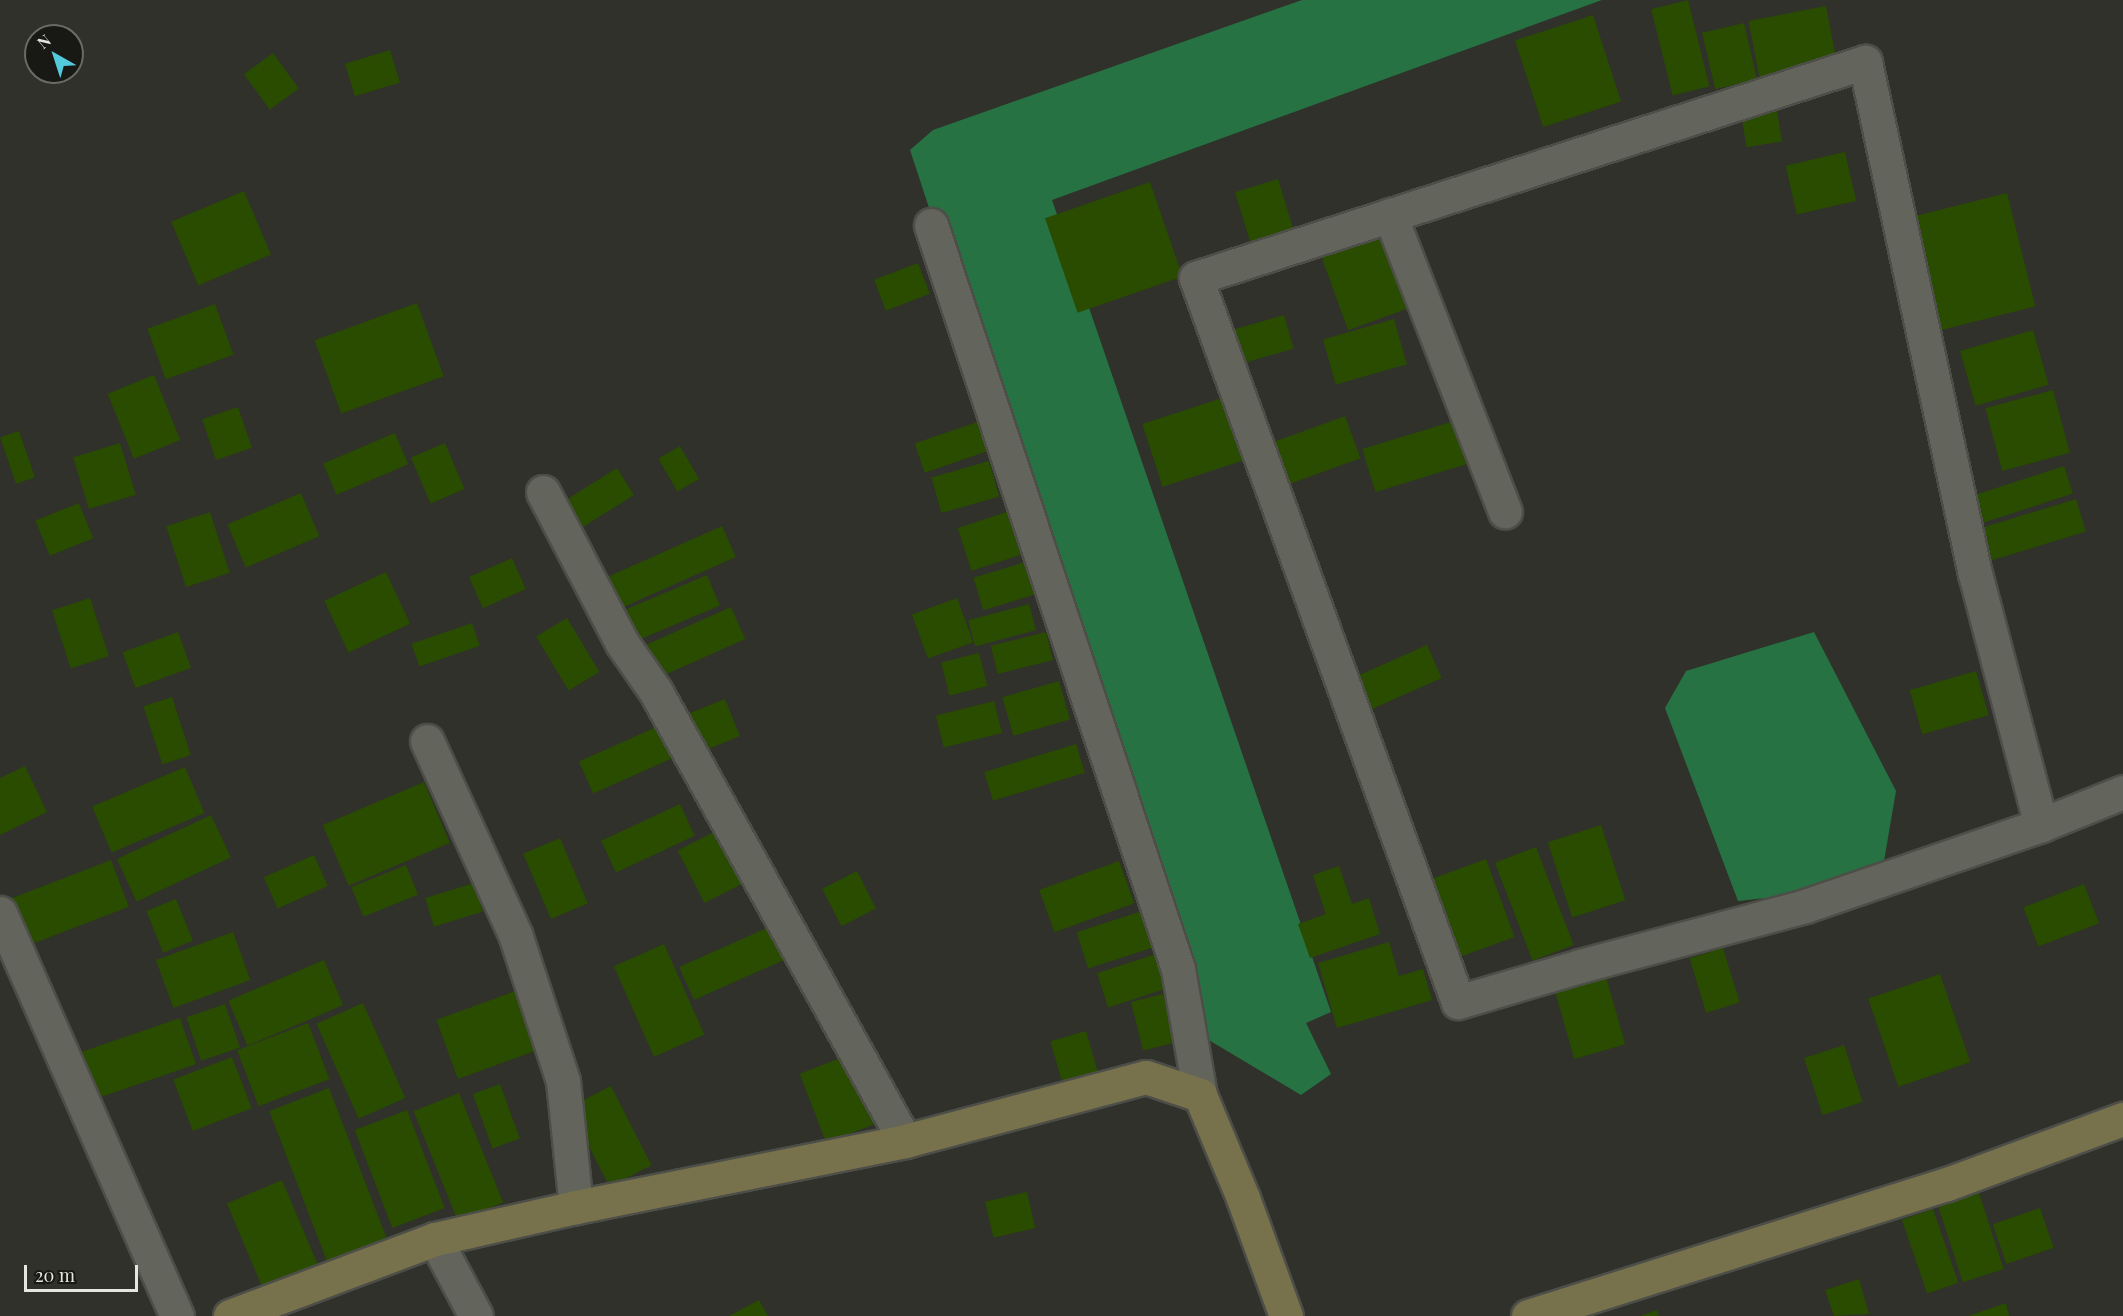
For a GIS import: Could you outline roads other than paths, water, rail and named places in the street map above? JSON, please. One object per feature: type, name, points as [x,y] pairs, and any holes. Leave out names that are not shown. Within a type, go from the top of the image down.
[{"type":"street","points":[[2041,825],[1975,574],[1865,62],[1196,278],[1458,1002],[1580,966],[1805,906],[2041,825],[2123,792]]},
{"type":"street","points":[[1390,215],[1505,511]]},
{"type":"street","points":[[931,225],[1178,969],[1200,1095],[1243,1198],[1286,1316]]},
{"type":"street","points":[[543,492],[621,644],[656,692],[905,1142]]},
{"type":"street","points":[[427,741],[515,934],[563,1081],[576,1207]]},
{"type":"street","points":[[0,913],[177,1316]]},
{"type":"street","points":[[230,1316],[435,1239],[576,1207],[905,1142],[1146,1077],[1200,1095]]},
{"type":"street","points":[[1528,1316],[1565,1310],[1947,1184],[2123,1119]]},
{"type":"street","points":[[435,1239],[476,1316]]}]
